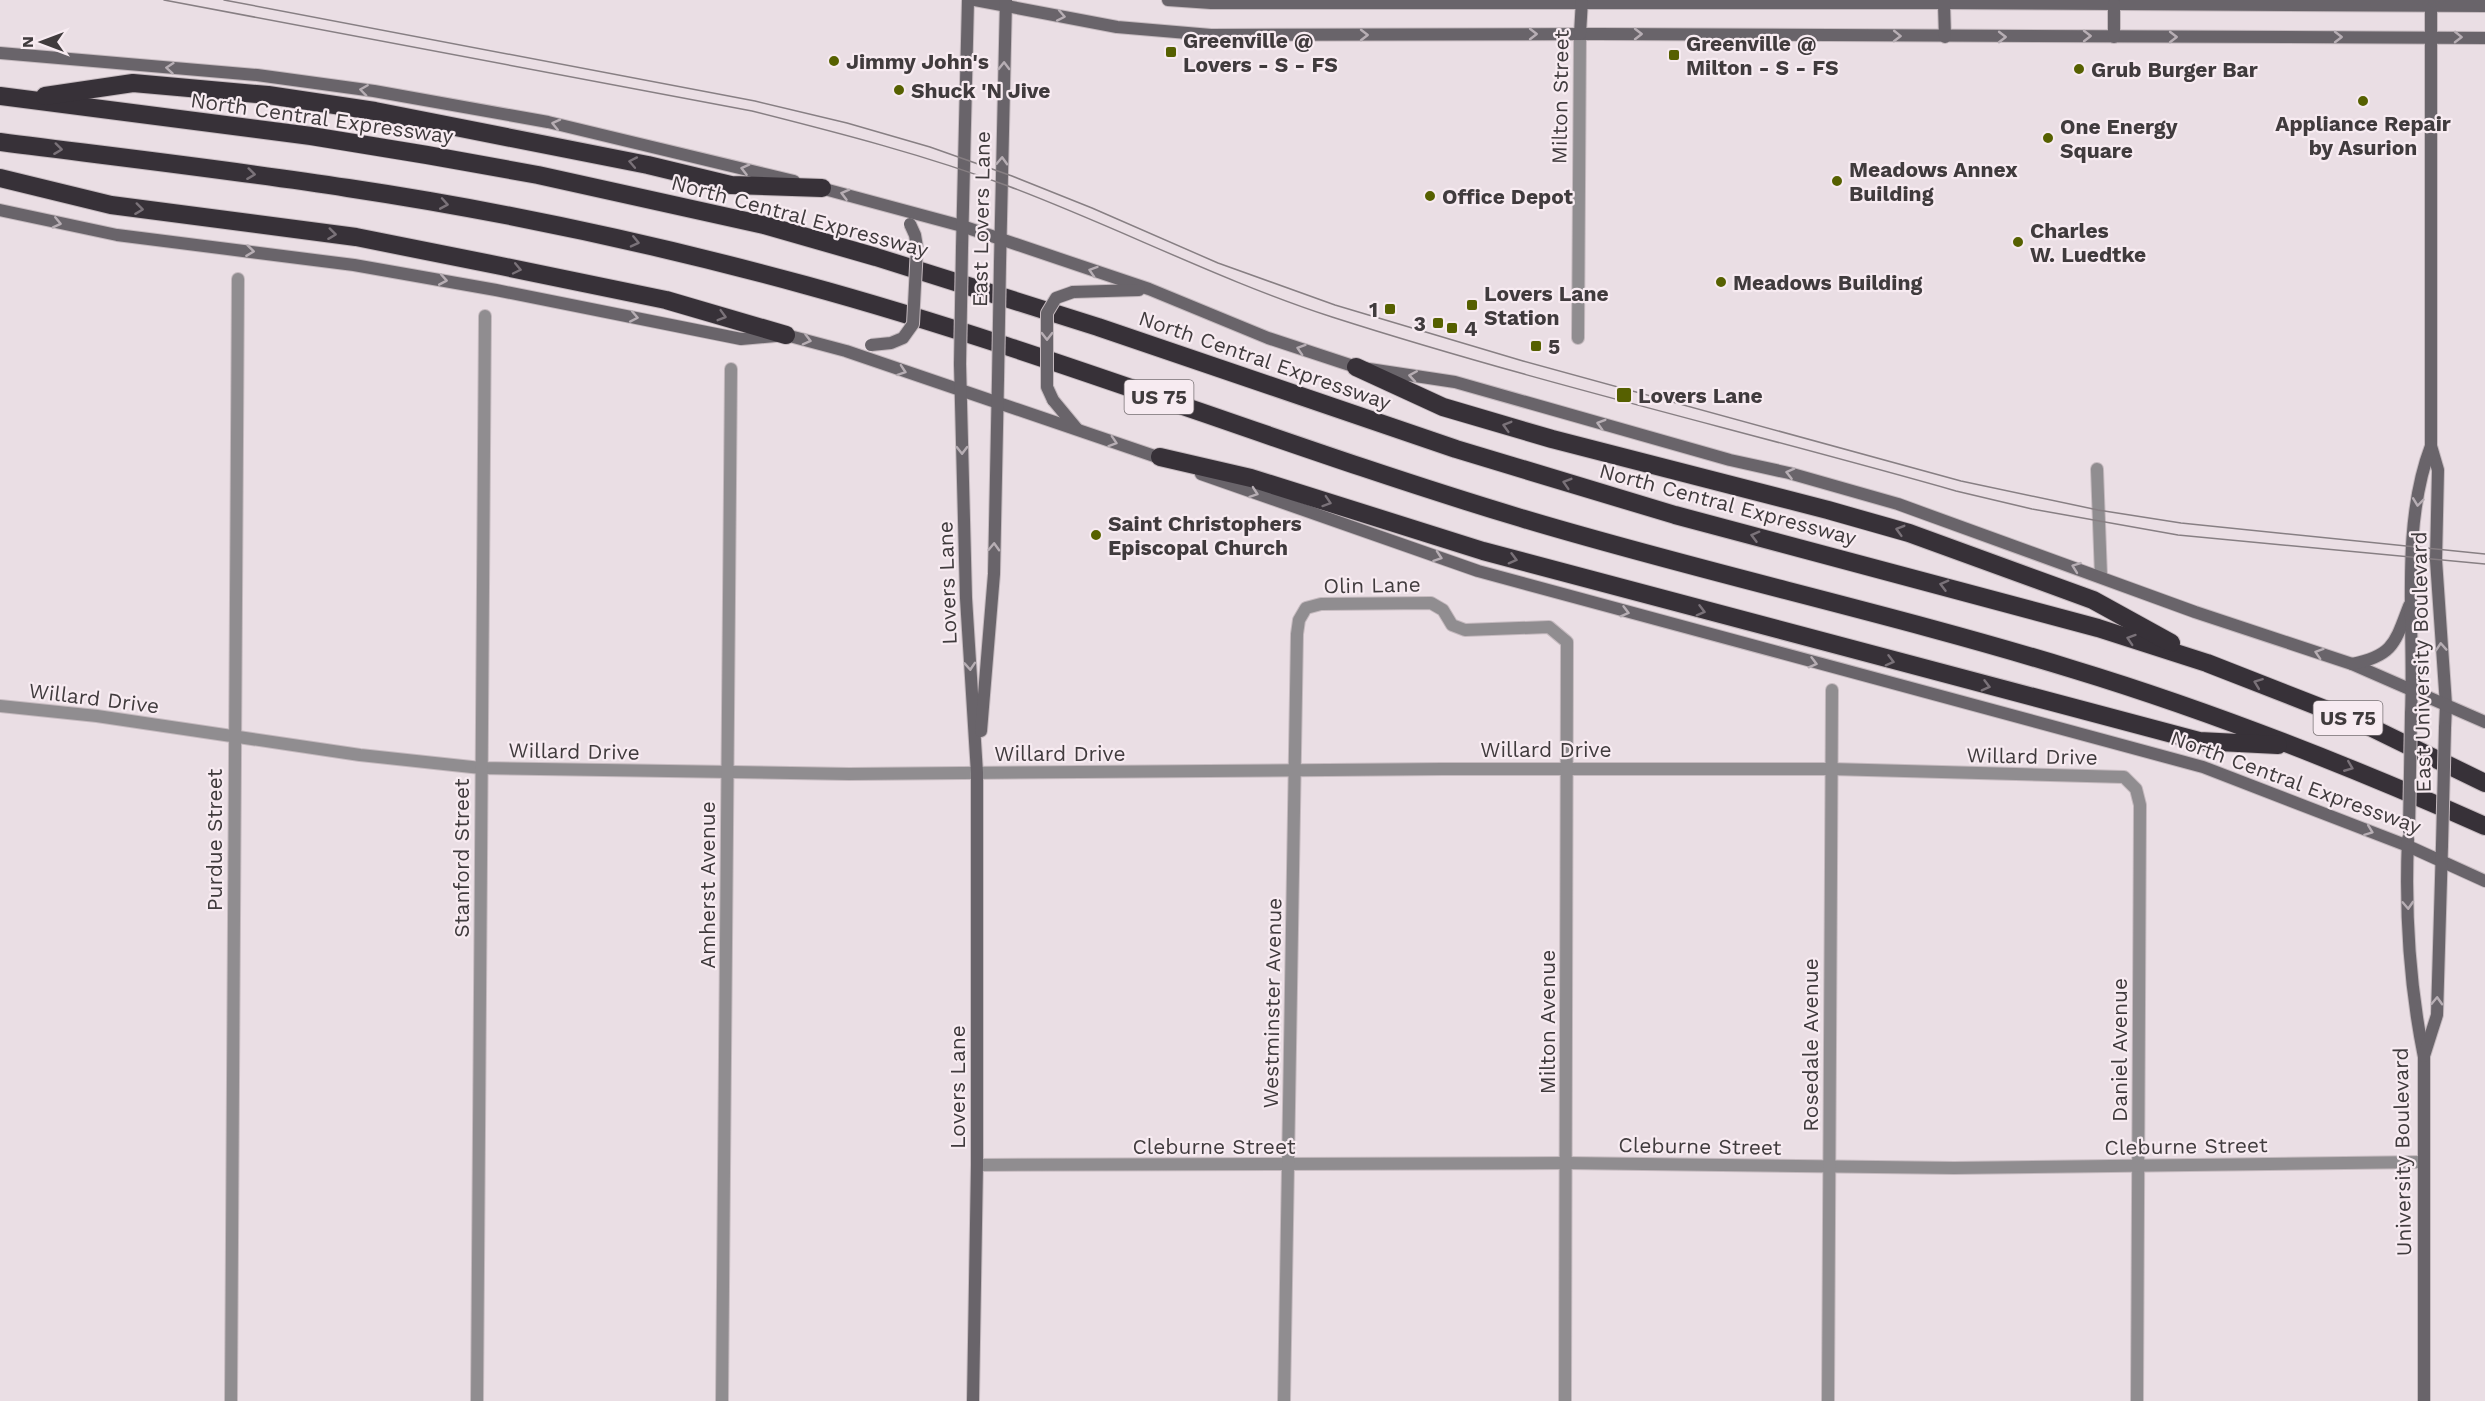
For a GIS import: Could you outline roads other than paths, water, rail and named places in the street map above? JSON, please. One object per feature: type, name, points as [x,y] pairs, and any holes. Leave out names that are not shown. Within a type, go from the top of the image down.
[{"type":"highway","points":[[23,99],[134,82],[268,95],[375,111],[648,165],[731,185],[822,188]]},
{"type":"highway","name":"North Central Expressway","points":[[0,96],[311,136],[427,155],[538,175],[764,225],[876,256],[1087,323],[1467,453],[1675,515],[2098,628],[2207,663],[2368,726],[2485,783]]},
{"type":"highway","name":"North Central Expressway","points":[[0,141],[292,180],[464,207],[634,242],[802,284],[900,312],[1084,371],[1400,479],[1510,514],[1632,550],[2044,660],[2187,706],[2295,746],[2485,826]]},
{"type":"highway","points":[[0,178],[111,205],[356,237],[468,259],[666,300],[786,335]]},
{"type":"highway","points":[[1356,367],[1443,407],[1552,439],[1910,533],[2093,600],[2207,663]]},
{"type":"highway","points":[[1160,457],[1251,478],[1525,563],[2199,741],[2295,746]]},
{"type":"main road","name":"East Lovers Lane","points":[[960,391],[968,0]]},
{"type":"main road","points":[[975,0],[1006,3],[1117,27],[1211,35],[1580,34],[2485,38]]},
{"type":"main road","points":[[1168,0],[1211,3],[1582,1],[2431,3],[2485,6]]},
{"type":"main road","name":"Milton Street","points":[[1580,34],[1582,1]]},
{"type":"main road","name":"East Lovers Lane","points":[[997,403],[1006,3]]},
{"type":"main road","points":[[1944,3],[1945,37]]},
{"type":"main road","name":"East University Boulevard","points":[[2424,1057],[2437,1014],[2446,705],[2436,560],[2438,470],[2431,446],[2431,3]]},
{"type":"main road","points":[[2114,4],[2114,37]]},
{"type":"main road","name":"North Central Expressway","points":[[0,53],[257,75],[374,92],[548,122],[884,204],[962,226],[1149,289],[1268,338],[1356,367],[1455,382],[1731,460],[1797,475],[1898,504],[2195,612],[2352,664],[2485,722]]},
{"type":"main road","points":[[846,351],[891,343],[903,338],[913,324],[917,247],[915,234],[910,224],[884,204]]},
{"type":"main road","name":"North Central Expressway","points":[[0,210],[117,235],[354,264],[741,339],[786,335],[846,351],[1160,457],[1238,488],[1478,571],[2203,767],[2408,846],[2485,881]]},
{"type":"main road","points":[[1077,430],[1053,400],[1047,387],[1047,312],[1056,298],[1073,292],[1149,289]]},
{"type":"main road","name":"Lovers Lane","points":[[960,391],[966,598],[978,773],[977,1165],[973,1401]]},
{"type":"main road","name":"Lovers Lane","points":[[978,773],[994,574],[997,403]]},
{"type":"main road","name":"East University Boulevard","points":[[2409,831],[2412,547],[2422,469],[2431,446]]},
{"type":"main road","points":[[2352,664],[2379,657],[2386,652],[2397,638],[2412,600]]},
{"type":"main road","name":"University Boulevard","points":[[2409,831],[2407,879],[2415,1013],[2424,1057],[2424,1401]]},
{"type":"street","name":"Milton Street","points":[[1578,338],[1580,34]]},
{"type":"street","name":"Purdue Street","points":[[231,1401],[238,279]]},
{"type":"street","name":"Stanford Street","points":[[477,1401],[485,316]]},
{"type":"street","name":"Amherst Avenue","points":[[722,1401],[731,369]]},
{"type":"street","points":[[2097,469],[2101,576]]},
{"type":"street","name":"Olin Lane","points":[[1306,608],[1321,604],[1431,603],[1443,609],[1452,625],[1466,630],[1549,627],[1567,642]]},
{"type":"street","name":"Westminster Avenue","points":[[1284,1401],[1297,634],[1299,620],[1306,608]]},
{"type":"street","name":"Milton Avenue","points":[[1565,1401],[1567,642]]},
{"type":"street","name":"Rosedale Avenue","points":[[1828,1401],[1832,690]]},
{"type":"street","name":"Willard Drive","points":[[0,706],[97,716],[360,755],[481,768],[849,774],[1295,770],[1831,770],[2124,777]]},
{"type":"street","name":"Daniel Avenue","points":[[2124,777],[2136,789],[2140,805],[2138,1401]]},
{"type":"street","name":"Cleburne Street","points":[[977,1165],[1566,1163],[1828,1167],[2423,1162]]},
{"type":"tram line","points":[[164,0],[752,111],[849,136],[945,164],[1008,186],[1209,271],[1332,317],[1565,386],[1956,491],[2032,509],[2178,535],[2485,564]]},
{"type":"tram line","points":[[224,0],[755,101],[847,123],[930,147],[1012,176],[1218,263],[1335,305],[1523,361],[1961,481],[2098,510],[2181,523],[2485,554]]},
{"type":"place","name":"Greenville @ Lovers - S - FS","points":[[1171,52]]},
{"type":"place","name":"Greenville @ Milton - S - FS","points":[[1674,55]]},
{"type":"place","name":"Jimmy John's","points":[[834,61]]},
{"type":"place","name":"Grub Burger Bar","points":[[2079,69]]},
{"type":"place","name":"Shuck 'N Jive","points":[[899,90]]},
{"type":"place","name":"Appliance Repair by Asurion","points":[[2363,101]]},
{"type":"place","name":"One Energy Square","points":[[2048,138]]},
{"type":"place","name":"Meadows Annex Building","points":[[1837,181]]},
{"type":"place","name":"Office Depot","points":[[1430,196]]},
{"type":"place","name":"Charles W. Luedtke","points":[[2018,242]]},
{"type":"place","name":"Meadows Building","points":[[1721,282]]},
{"type":"place","name":"Lovers Lane Station","points":[[1472,305]]},
{"type":"place","name":"1","points":[[1390,309]]},
{"type":"place","name":"3","points":[[1438,323]]},
{"type":"place","name":"4","points":[[1452,328]]},
{"type":"place","name":"5","points":[[1536,346]]},
{"type":"place","name":"Lovers Lane","points":[[1624,395]]},
{"type":"place","name":"Saint Christophers Episcopal Church","points":[[1096,535]]}]
